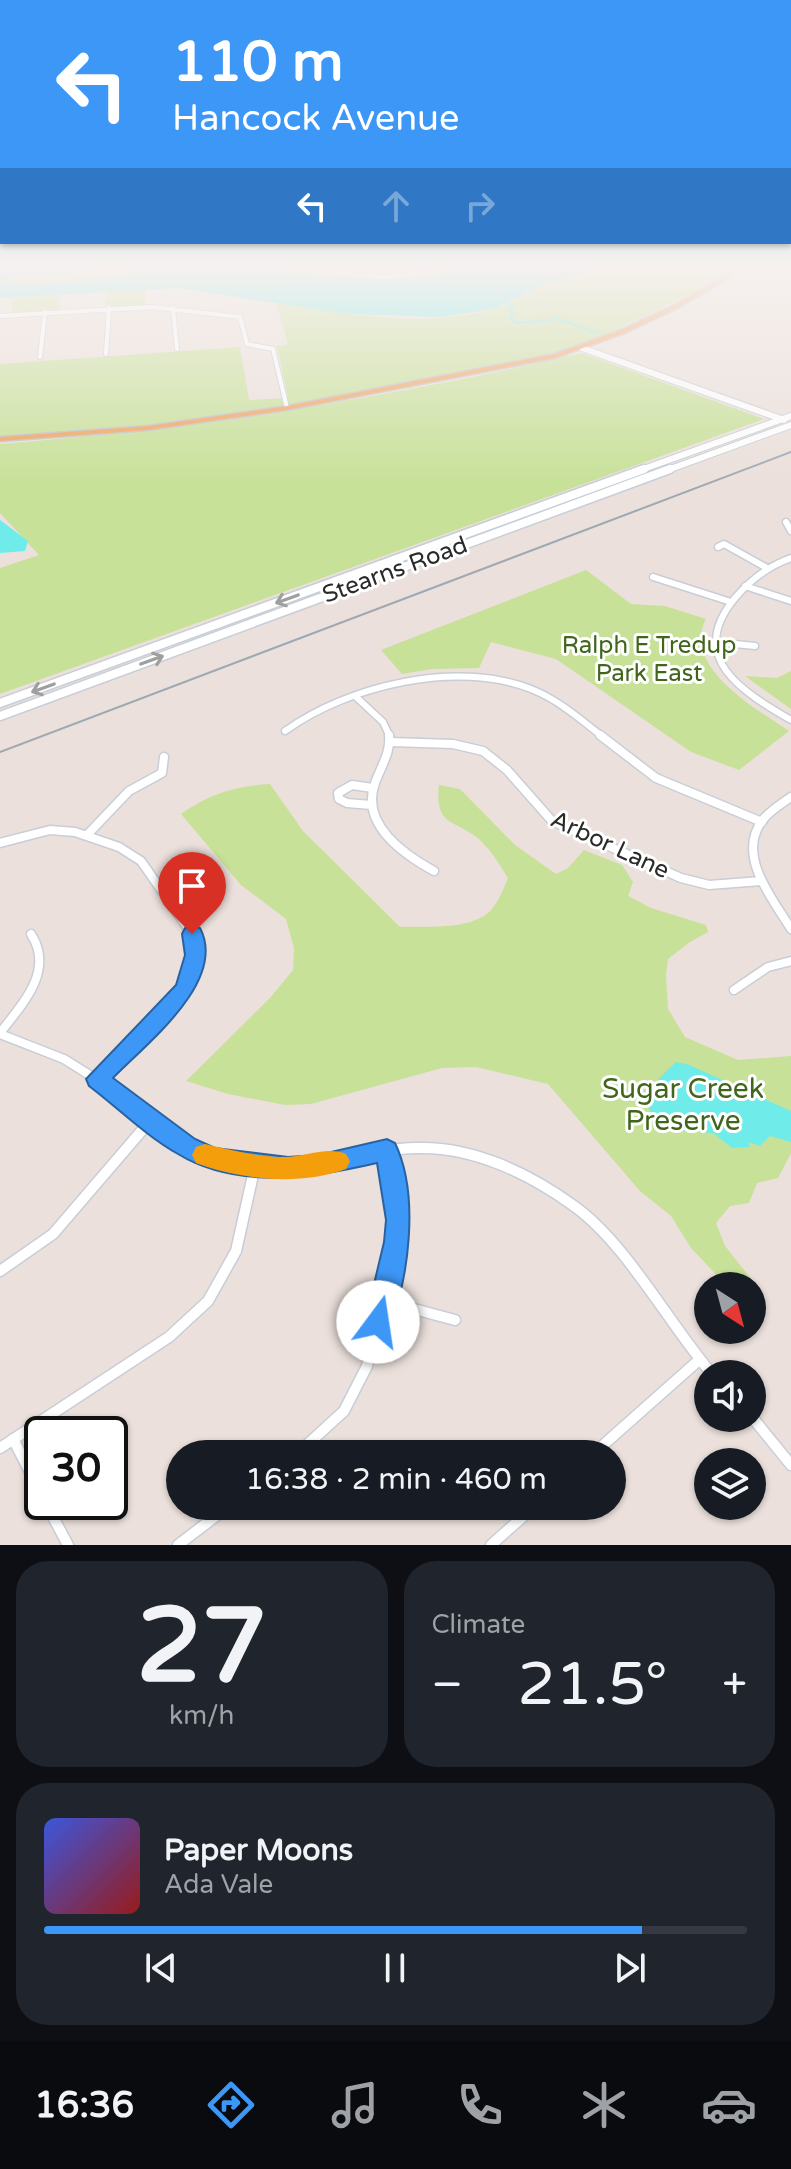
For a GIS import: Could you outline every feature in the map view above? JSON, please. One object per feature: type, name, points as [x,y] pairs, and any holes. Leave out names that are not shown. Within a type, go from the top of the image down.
[{"type":"main road","points":[[0,439],[148,428],[287,408],[396,389],[586,347],[598,341]]},
{"type":"main road","points":[[586,347],[789,420]]},
{"type":"main road","name":"Stearns Road","points":[[0,703],[789,420]]},
{"type":"main road","name":"Stearns Road","points":[[0,716],[789,420]]},
{"type":"street","points":[[40,357],[42,341]]},
{"type":"street","points":[[106,354],[107,341]]},
{"type":"street","points":[[176,341],[177,349]]},
{"type":"street","points":[[246,341],[247,344],[273,349],[287,408]]},
{"type":"street","points":[[786,522],[791,531]]},
{"type":"street","points":[[718,547],[724,544],[732,547],[767,568]]},
{"type":"street","points":[[791,558],[767,568],[745,586],[717,625],[715,642],[720,657],[739,685],[791,720]]},
{"type":"street","points":[[653,577],[731,602]]},
{"type":"street","points":[[745,586],[791,601]]},
{"type":"street","points":[[715,642],[755,646]]},
{"type":"street","points":[[285,731],[301,718],[399,682],[449,674],[501,679],[523,685],[557,701],[656,778],[762,822]]},
{"type":"street","points":[[355,696],[382,720],[390,742],[373,788],[371,805],[378,825],[415,862],[434,871]]},
{"type":"street","name":"Arbor Lane","points":[[390,742],[443,743],[483,752],[505,768],[536,809],[552,821],[681,878],[709,885],[761,881]]},
{"type":"street","points":[[87,835],[129,791],[162,773],[164,757]]},
{"type":"street","points":[[371,805],[347,803],[339,799],[338,793],[352,785],[373,788]]},
{"type":"street","points":[[791,797],[762,822],[755,837],[754,857],[761,881],[791,929]]},
{"type":"street","points":[[0,843],[50,830],[87,835],[119,847],[141,861],[189,928],[196,955],[190,980],[178,999],[98,1079]]},
{"type":"street","points":[[31,934],[40,943],[43,957],[37,980],[0,1034],[50,1052],[98,1079],[186,1147],[213,1159],[288,1168],[318,1166],[387,1150],[455,1149],[500,1162],[581,1211],[617,1251],[699,1360]]},
{"type":"street","points":[[734,990],[768,967],[791,961]]},
{"type":"street","points":[[0,1271],[53,1234],[150,1121]]},
{"type":"street","points":[[312,1440],[344,1411],[367,1366],[384,1301],[399,1220],[387,1150]]},
{"type":"street","points":[[0,1448],[169,1337],[208,1301],[236,1251],[255,1166]]},
{"type":"street","points":[[384,1301],[455,1320]]},
{"type":"street","points":[[609,1440],[694,1364]]},
{"type":"street","points":[[764,1432],[791,1465]]},
{"type":"street","points":[[13,1439],[24,1460]]},
{"type":"street","points":[[55,1520],[68,1545]]},
{"type":"street","points":[[178,1545],[211,1520]]},
{"type":"street","points":[[491,1545],[519,1520]]},
{"type":"green space","points":[[287,341],[590,341],[546,355],[371,392],[263,410],[131,427],[0,438],[0,364],[240,347],[249,400],[288,398],[277,346],[288,344]]},
{"type":"green space","points":[[581,353],[764,419],[0,694],[0,568],[39,555],[0,513],[0,444],[146,429],[292,409],[437,384]]},
{"type":"green space","name":"Ralph E Tredup Park East","points":[[586,570],[631,604],[665,606],[706,619],[701,636],[704,653],[713,670],[742,699],[789,731],[739,770],[691,752],[556,659],[491,642],[479,668],[432,669],[402,674],[381,650]]},
{"type":"green space","points":[[791,671],[791,709],[745,676],[777,678]]},
{"type":"green space","name":"Sugar Creek Preserve","points":[[270,784],[303,831],[400,927],[443,926],[484,916],[499,899],[508,878],[481,841],[444,816],[438,799],[439,785],[460,789],[515,845],[556,874],[568,868],[584,850],[622,865],[633,882],[628,896],[651,908],[706,925],[708,932],[668,959],[668,1009],[685,1037],[738,1060],[791,1056],[791,1153],[778,1178],[757,1183],[749,1203],[730,1206],[716,1223],[725,1246],[746,1272],[714,1272],[691,1248],[671,1216],[640,1191],[548,1084],[476,1067],[442,1068],[311,1104],[285,1105],[228,1094],[186,1081],[270,998],[293,970],[294,948],[286,919],[241,885],[181,814],[223,792]]},
{"type":"water","points":[[0,520],[28,541],[25,551],[0,553]]},
{"type":"water","points":[[676,1062],[687,1064],[791,1111],[791,1142],[770,1136],[760,1146],[749,1142],[749,1147],[732,1148],[713,1133],[663,1130],[649,1110],[649,1093]]},
{"type":"railway","points":[[0,752],[791,452]]},
{"type":"slow traffic","points":[[205,1155],[255,1166],[288,1168],[338,1161]]},
{"type":"route","points":[[192,934],[196,955],[185,989],[167,1012],[98,1079],[186,1147],[213,1159],[288,1168],[318,1166],[387,1150],[399,1220],[397,1242],[378,1322]]}]
